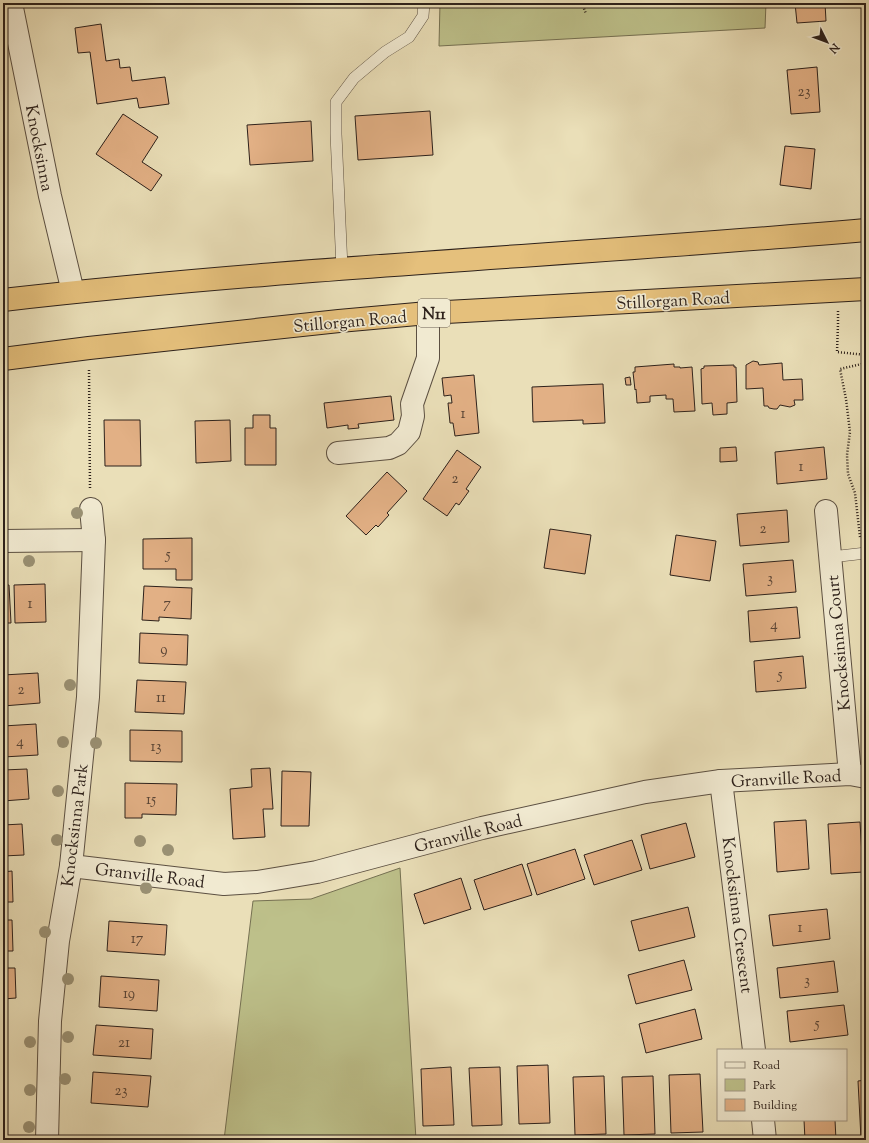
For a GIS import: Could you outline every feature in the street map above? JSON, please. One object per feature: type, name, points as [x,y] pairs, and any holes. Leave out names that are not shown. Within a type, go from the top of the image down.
[{"type":"highway","points":[[3,300],[73,292],[342,268],[717,243],[866,230]]},
{"type":"highway","name":"Stillorgan Road","points":[[3,358],[338,321],[428,313],[866,289]]},
{"type":"street","name":"Knocksinna","points":[[11,3],[50,196],[73,292]]},
{"type":"street","points":[[338,453],[389,448],[398,444],[409,432],[412,416],[412,404],[428,358],[428,313]]},
{"type":"street","name":"Knocksinna Park","points":[[47,1140],[51,1013],[58,942],[71,866],[88,697],[94,540],[91,509]]},
{"type":"street","name":"Knocksinna Court","points":[[826,511],[830,557],[858,775]]},
{"type":"street","points":[[3,541],[94,540]]},
{"type":"street","name":"Granville Road","points":[[71,866],[224,884],[257,882],[317,872],[482,828],[645,792],[721,781],[858,775]]},
{"type":"street","name":"Knocksinna Crescent","points":[[721,781],[754,1049]]},
{"type":"street","points":[[763,1121],[766,1140]]},
{"type":"lane","points":[[342,268],[336,102],[354,78],[385,52],[409,37],[422,16],[424,3]]},
{"type":"lane","points":[[830,557],[864,553]]},
{"type":"path","points":[[582,3],[586,14]]},
{"type":"path","points":[[836,291],[838,324],[837,352],[866,355]]},
{"type":"path","points":[[89,348],[91,509]]},
{"type":"path","points":[[864,553],[855,493],[848,474],[847,455],[850,432],[846,399],[840,369],[866,363]]},
{"type":"green space","points":[[440,3],[766,3],[765,28],[439,46]]},
{"type":"green space","points":[[400,868],[416,1140],[224,1140],[253,901],[311,899]]},
{"type":"building","points":[[795,3],[825,3],[826,21],[797,23]]},
{"type":"building","points":[[101,24],[106,61],[119,59],[120,68],[130,67],[132,81],[165,77],[169,104],[139,108],[137,98],[97,104],[90,52],[78,53],[75,28]]},
{"type":"building","points":[[817,67],[820,112],[791,114],[787,70]]},
{"type":"building","points":[[430,111],[433,155],[358,160],[355,116]]},
{"type":"building","points":[[123,114],[158,137],[142,162],[162,175],[151,191],[96,154]]},
{"type":"building","points":[[311,121],[313,161],[250,165],[247,125]]},
{"type":"building","points":[[785,146],[815,149],[811,189],[780,185]]},
{"type":"building","points":[[753,361],[758,362],[759,365],[782,363],[783,380],[802,379],[803,400],[794,400],[795,405],[790,407],[780,405],[777,409],[764,406],[763,388],[746,389],[746,365]]},
{"type":"building","points":[[674,364],[674,367],[680,368],[692,367],[695,411],[674,412],[673,399],[666,399],[666,395],[650,396],[650,402],[637,403],[633,372],[635,372],[635,367]]},
{"type":"building","points":[[734,365],[734,367],[736,367],[737,402],[727,403],[727,414],[713,415],[712,403],[702,404],[701,369],[704,368],[704,366]]},
{"type":"building","points":[[474,375],[479,433],[455,436],[453,423],[450,423],[448,403],[452,403],[451,395],[444,396],[442,378]]},
{"type":"building","points":[[630,377],[631,385],[626,385],[625,378]]},
{"type":"building","points":[[603,384],[605,423],[583,424],[583,420],[533,422],[532,387]]},
{"type":"building","points":[[391,396],[394,420],[358,424],[359,428],[348,429],[348,425],[327,428],[324,403]]},
{"type":"building","points":[[253,415],[270,415],[270,428],[276,428],[276,465],[245,465],[245,428],[253,428]]},
{"type":"building","points":[[104,420],[140,420],[141,466],[105,466]]},
{"type":"building","points":[[230,420],[231,461],[196,463],[195,421]]},
{"type":"building","points":[[736,447],[737,461],[720,462],[720,448]]},
{"type":"building","points":[[824,447],[827,479],[777,484],[775,452]]},
{"type":"building","points":[[457,450],[481,467],[466,489],[469,491],[459,505],[456,503],[447,516],[423,499]]},
{"type":"building","points":[[387,472],[407,491],[387,513],[389,515],[378,527],[376,525],[366,535],[346,516]]},
{"type":"building","points":[[787,510],[789,542],[740,546],[737,514]]},
{"type":"building","points":[[550,529],[591,535],[585,574],[544,568]]},
{"type":"building","points":[[676,535],[716,541],[710,581],[670,575]]},
{"type":"building","points":[[192,538],[192,580],[176,580],[176,569],[143,569],[143,539]]},
{"type":"building","points":[[793,560],[796,592],[746,596],[743,564]]},
{"type":"building","points":[[45,584],[46,622],[15,623],[14,585]]},
{"type":"building","points":[[3,585],[9,585],[11,623],[3,623]]},
{"type":"building","points":[[144,586],[192,588],[191,619],[159,617],[159,621],[142,620]]},
{"type":"building","points":[[797,607],[800,638],[750,642],[748,611]]},
{"type":"building","points":[[140,633],[188,635],[187,665],[139,663]]},
{"type":"building","points":[[803,656],[806,688],[756,692],[754,661]]},
{"type":"building","points":[[38,673],[40,703],[3,706],[3,675]]},
{"type":"building","points":[[137,680],[186,682],[184,714],[135,712]]},
{"type":"building","points":[[36,724],[38,755],[3,757],[3,726]]},
{"type":"building","points":[[130,730],[182,731],[182,762],[130,761]]},
{"type":"building","points":[[270,768],[273,809],[263,809],[265,837],[233,839],[230,789],[252,787],[251,769]]},
{"type":"building","points":[[27,769],[29,799],[3,801],[3,770]]},
{"type":"building","points":[[282,771],[311,772],[309,826],[281,826]]},
{"type":"building","points":[[125,783],[177,784],[176,815],[142,814],[142,818],[125,818]]},
{"type":"building","points":[[806,820],[809,869],[777,872],[774,822]]},
{"type":"building","points":[[860,822],[863,872],[831,874],[828,824]]},
{"type":"building","points":[[686,823],[695,857],[650,869],[641,835]]},
{"type":"building","points":[[22,824],[24,855],[3,856],[3,825]]},
{"type":"building","points":[[632,840],[642,870],[594,885],[584,855]]},
{"type":"building","points":[[575,849],[585,879],[537,895],[527,864]]},
{"type":"building","points":[[522,864],[532,895],[484,910],[474,880]]},
{"type":"building","points":[[12,871],[13,902],[3,902],[3,872]]},
{"type":"building","points":[[461,878],[471,909],[424,924],[414,894]]},
{"type":"building","points":[[688,907],[695,937],[639,951],[631,921]]},
{"type":"building","points":[[827,909],[830,939],[773,946],[769,915]]},
{"type":"building","points":[[3,920],[12,920],[13,951],[3,951]]},
{"type":"building","points":[[109,921],[167,925],[165,955],[107,951]]},
{"type":"building","points":[[684,960],[692,990],[636,1004],[628,975]]},
{"type":"building","points":[[834,961],[838,992],[780,998],[777,968]]},
{"type":"building","points":[[3,968],[15,968],[16,998],[3,999]]},
{"type":"building","points":[[101,976],[159,980],[157,1011],[99,1007]]},
{"type":"building","points":[[844,1005],[848,1035],[790,1042],[787,1011]]},
{"type":"building","points":[[695,1009],[702,1039],[646,1053],[639,1024]]},
{"type":"building","points":[[96,1025],[153,1029],[151,1059],[93,1055]]},
{"type":"building","points":[[548,1065],[550,1123],[519,1124],[517,1066]]},
{"type":"building","points":[[451,1067],[454,1125],[423,1126],[421,1069]]},
{"type":"building","points":[[500,1067],[502,1125],[472,1126],[469,1068]]},
{"type":"building","points":[[93,1072],[151,1076],[148,1107],[91,1103]]},
{"type":"building","points":[[700,1074],[703,1132],[671,1133],[669,1075]]},
{"type":"building","points":[[604,1076],[606,1134],[575,1135],[573,1077]]},
{"type":"building","points":[[653,1076],[655,1134],[624,1135],[622,1077]]},
{"type":"building","points":[[866,1080],[866,1138],[861,1139],[858,1081]]},
{"type":"building","points":[[804,1121],[835,1121],[836,1140],[805,1140]]}]
